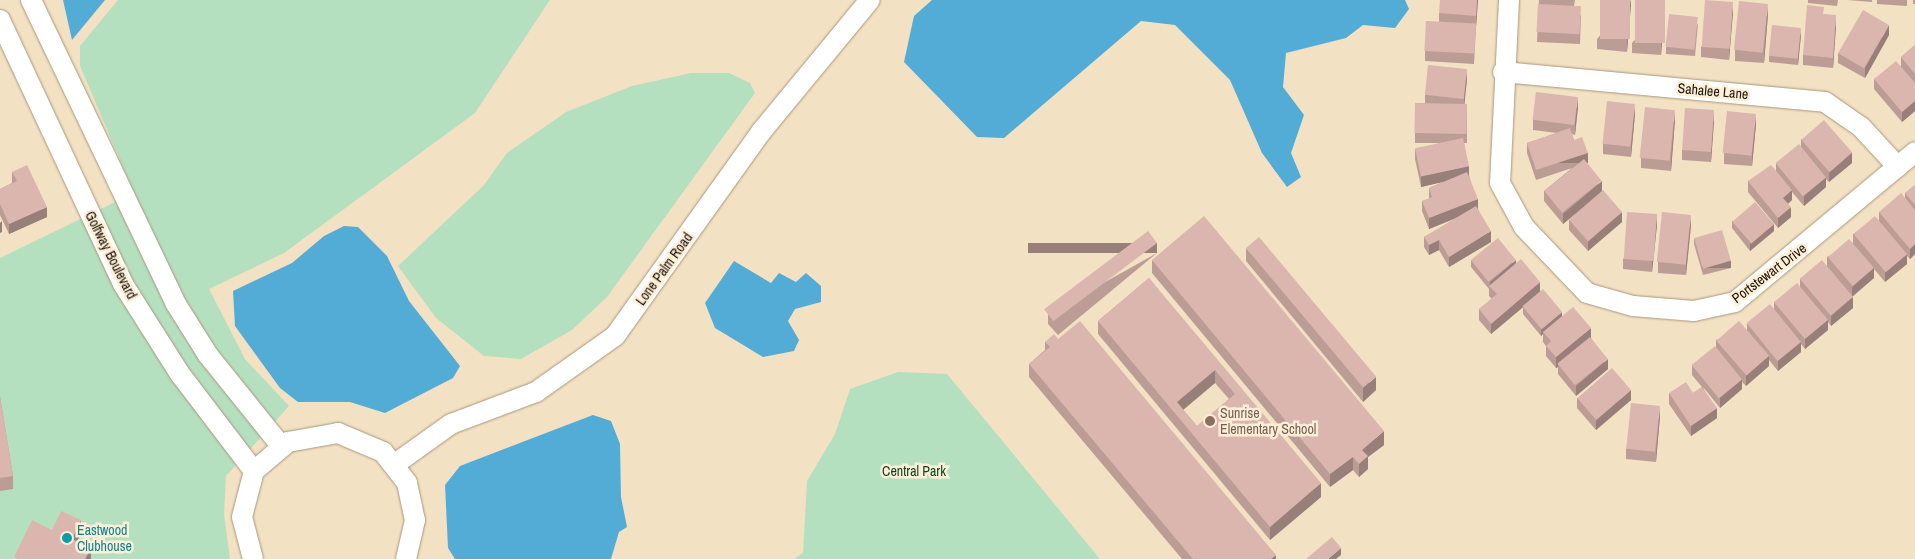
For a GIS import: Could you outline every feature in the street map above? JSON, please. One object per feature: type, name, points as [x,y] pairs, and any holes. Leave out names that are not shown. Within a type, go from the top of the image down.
[{"type":"street","points":[[31,0],[155,266],[185,318],[282,447]]},
{"type":"street","name":"Lone Palm Road","points":[[395,464],[451,424],[536,392],[615,336],[761,132],[870,0]]},
{"type":"street","name":"Portstewart Drive","points":[[1509,0],[1503,72],[1500,183],[1524,226],[1560,268],[1588,293],[1633,306],[1694,310],[1735,302],[1915,152]]},
{"type":"street","name":"Golfway Boulevard","points":[[0,20],[123,284],[157,336],[254,472]]},
{"type":"street","name":"Sahalee Lane","points":[[1503,72],[1824,102],[1861,127],[1898,168]]},
{"type":"street","points":[[157,336],[185,318]]},
{"type":"street","points":[[253,559],[242,517],[254,472],[282,447],[304,436],[338,433],[361,439],[395,464],[412,495],[415,520],[406,559]]},
{"type":"green space","points":[[118,0],[550,0],[475,113],[284,253],[209,289],[245,359],[289,406],[226,476],[224,514],[230,559],[0,559],[0,258],[134,193],[80,66],[80,46]]},
{"type":"green space","points":[[691,73],[729,73],[750,83],[755,93],[607,297],[572,330],[521,359],[484,356],[436,318],[398,266],[484,185],[507,153],[566,112],[632,86]]},
{"type":"green space","name":"Central Park","points":[[898,372],[947,374],[1100,559],[794,559],[803,553],[807,481],[835,434],[850,389]]},
{"type":"water","points":[[63,0],[105,0],[72,40]]},
{"type":"water","points":[[932,0],[1405,0],[1409,9],[1395,28],[1363,25],[1346,38],[1286,53],[1283,87],[1304,115],[1291,153],[1301,177],[1287,187],[1262,153],[1230,80],[1175,25],[1141,21],[1004,138],[977,137],[904,62],[914,16]]},
{"type":"water","points":[[344,226],[358,227],[387,256],[409,301],[460,366],[453,378],[385,413],[350,402],[298,402],[280,388],[235,326],[233,291],[292,263],[324,236]]},
{"type":"water","points":[[734,261],[771,283],[779,273],[796,282],[806,273],[821,286],[821,302],[795,309],[788,321],[799,340],[794,351],[763,357],[715,328],[705,303]]},
{"type":"water","points":[[593,415],[611,421],[620,444],[621,497],[627,527],[619,532],[611,559],[455,559],[448,548],[445,485],[460,466]]},
{"type":"building","points":[[1440,0],[1477,0],[1476,16],[1439,13]]},
{"type":"building","points":[[1600,0],[1630,0],[1630,39],[1600,39]]},
{"type":"building","points":[[1635,0],[1665,0],[1665,43],[1635,43]]},
{"type":"building","points":[[1705,0],[1733,2],[1730,49],[1702,47]]},
{"type":"building","points":[[1739,1],[1768,4],[1763,53],[1734,50]]},
{"type":"building","points":[[1538,4],[1581,6],[1579,34],[1537,32]]},
{"type":"building","points":[[1807,5],[1824,7],[1823,14],[1836,15],[1833,58],[1803,55]]},
{"type":"building","points":[[1863,10],[1889,25],[1864,68],[1838,53]]},
{"type":"building","points":[[1669,14],[1698,17],[1694,50],[1666,47]]},
{"type":"building","points":[[1426,21],[1476,24],[1474,54],[1424,51]]},
{"type":"building","points":[[1772,25],[1801,28],[1798,59],[1769,56]]},
{"type":"building","points":[[1915,45],[1915,74],[1901,57]]},
{"type":"building","points":[[1896,61],[1915,83],[1915,101],[1902,112],[1874,79]]},
{"type":"building","points":[[1428,65],[1467,69],[1464,99],[1425,95]]},
{"type":"building","points":[[1536,92],[1578,97],[1574,125],[1533,120]]},
{"type":"building","points":[[1607,101],[1635,104],[1630,147],[1603,144]]},
{"type":"building","points":[[1415,103],[1467,104],[1466,134],[1414,133]]},
{"type":"building","points":[[1645,107],[1675,110],[1670,161],[1640,158]]},
{"type":"building","points":[[1685,108],[1714,110],[1711,152],[1682,150]]},
{"type":"building","points":[[1727,111],[1756,114],[1751,156],[1723,153]]},
{"type":"building","points":[[1824,120],[1852,152],[1830,172],[1801,140]]},
{"type":"building","points":[[1570,128],[1574,140],[1582,137],[1588,153],[1536,170],[1527,143]]},
{"type":"building","points":[[1463,138],[1469,166],[1421,177],[1415,148]]},
{"type":"building","points":[[1799,144],[1826,177],[1803,196],[1776,163]]},
{"type":"building","points":[[1584,159],[1602,181],[1562,213],[1544,191]]},
{"type":"building","points":[[27,165],[47,207],[9,224],[0,204],[0,189],[17,181],[12,172]]},
{"type":"building","points":[[1771,165],[1792,190],[1783,198],[1791,207],[1778,218],[1748,181]]},
{"type":"building","points":[[1467,172],[1478,199],[1429,218],[1422,201],[1432,197],[1429,188]]},
{"type":"building","points":[[1915,185],[1915,205],[1905,193]]},
{"type":"building","points":[[1603,190],[1622,212],[1588,241],[1569,220]]},
{"type":"building","points":[[1901,193],[1915,210],[1915,244],[1910,249],[1879,212]]},
{"type":"building","points":[[1755,202],[1774,224],[1751,244],[1732,222]]},
{"type":"building","points":[[1476,206],[1491,231],[1449,257],[1439,240],[1429,245],[1424,237]]},
{"type":"building","points":[[1627,212],[1657,214],[1654,261],[1624,259]]},
{"type":"building","points":[[1662,212],[1691,215],[1686,265],[1657,262]]},
{"type":"building","points":[[1204,216],[1384,431],[1362,450],[1368,456],[1359,464],[1353,457],[1330,474],[1152,260]]},
{"type":"building","points":[[1875,216],[1907,254],[1886,272],[1854,234]]},
{"type":"building","points":[[1722,230],[1731,261],[1703,269],[1694,238]]},
{"type":"building","points":[[1148,231],[1157,243],[1053,321],[1044,309]]},
{"type":"building","points":[[1259,237],[1376,376],[1363,387],[1246,248]]},
{"type":"building","points":[[1498,238],[1516,260],[1488,282],[1471,260]]},
{"type":"building","points":[[1849,239],[1874,268],[1853,286],[1828,257]]},
{"type":"building","points":[[1521,259],[1540,282],[1491,324],[1479,309],[1497,294],[1489,286]]},
{"type":"building","points":[[1822,260],[1853,297],[1831,315],[1800,279]]},
{"type":"building","points":[[1149,278],[1321,483],[1270,527],[1098,321]],"holes":[[[1215,370],[1235,394],[1197,426],[1177,402]]]},
{"type":"building","points":[[1797,283],[1828,320],[1805,339],[1774,302]]},
{"type":"building","points":[[1543,289],[1562,312],[1542,329],[1522,306]]},
{"type":"building","points":[[1770,304],[1801,342],[1778,361],[1747,323]]},
{"type":"building","points":[[1573,307],[1591,328],[1556,357],[1546,346],[1551,341],[1543,332]]},
{"type":"building","points":[[1080,321],[1276,555],[1271,559],[1193,559],[1029,364],[1050,347],[1045,342],[1054,334],[1058,339]]},
{"type":"building","points":[[1739,321],[1769,356],[1747,375],[1716,341]]},
{"type":"building","points":[[1590,337],[1608,359],[1575,385],[1557,363]]},
{"type":"building","points":[[1715,346],[1742,379],[1719,398],[1692,365]]},
{"type":"building","points":[[1612,368],[1631,390],[1596,420],[1577,398]]},
{"type":"building","points":[[1686,382],[1693,393],[1702,387],[1717,408],[1691,426],[1669,393]]},
{"type":"building","points":[[0,396],[13,476],[0,478]]},
{"type":"building","points":[[1631,403],[1660,406],[1655,452],[1626,449]]},
{"type":"building","points":[[61,511],[81,520],[72,539],[91,548],[85,559],[18,559],[14,557],[32,520],[52,530]]},
{"type":"building","points":[[1332,537],[1341,548],[1328,559],[1306,559]]},
{"type":"place","name":"Sunrise Elementary School","points":[[1210,421]]},
{"type":"place","name":"Eastwood Clubhouse","points":[[67,538]]}]
